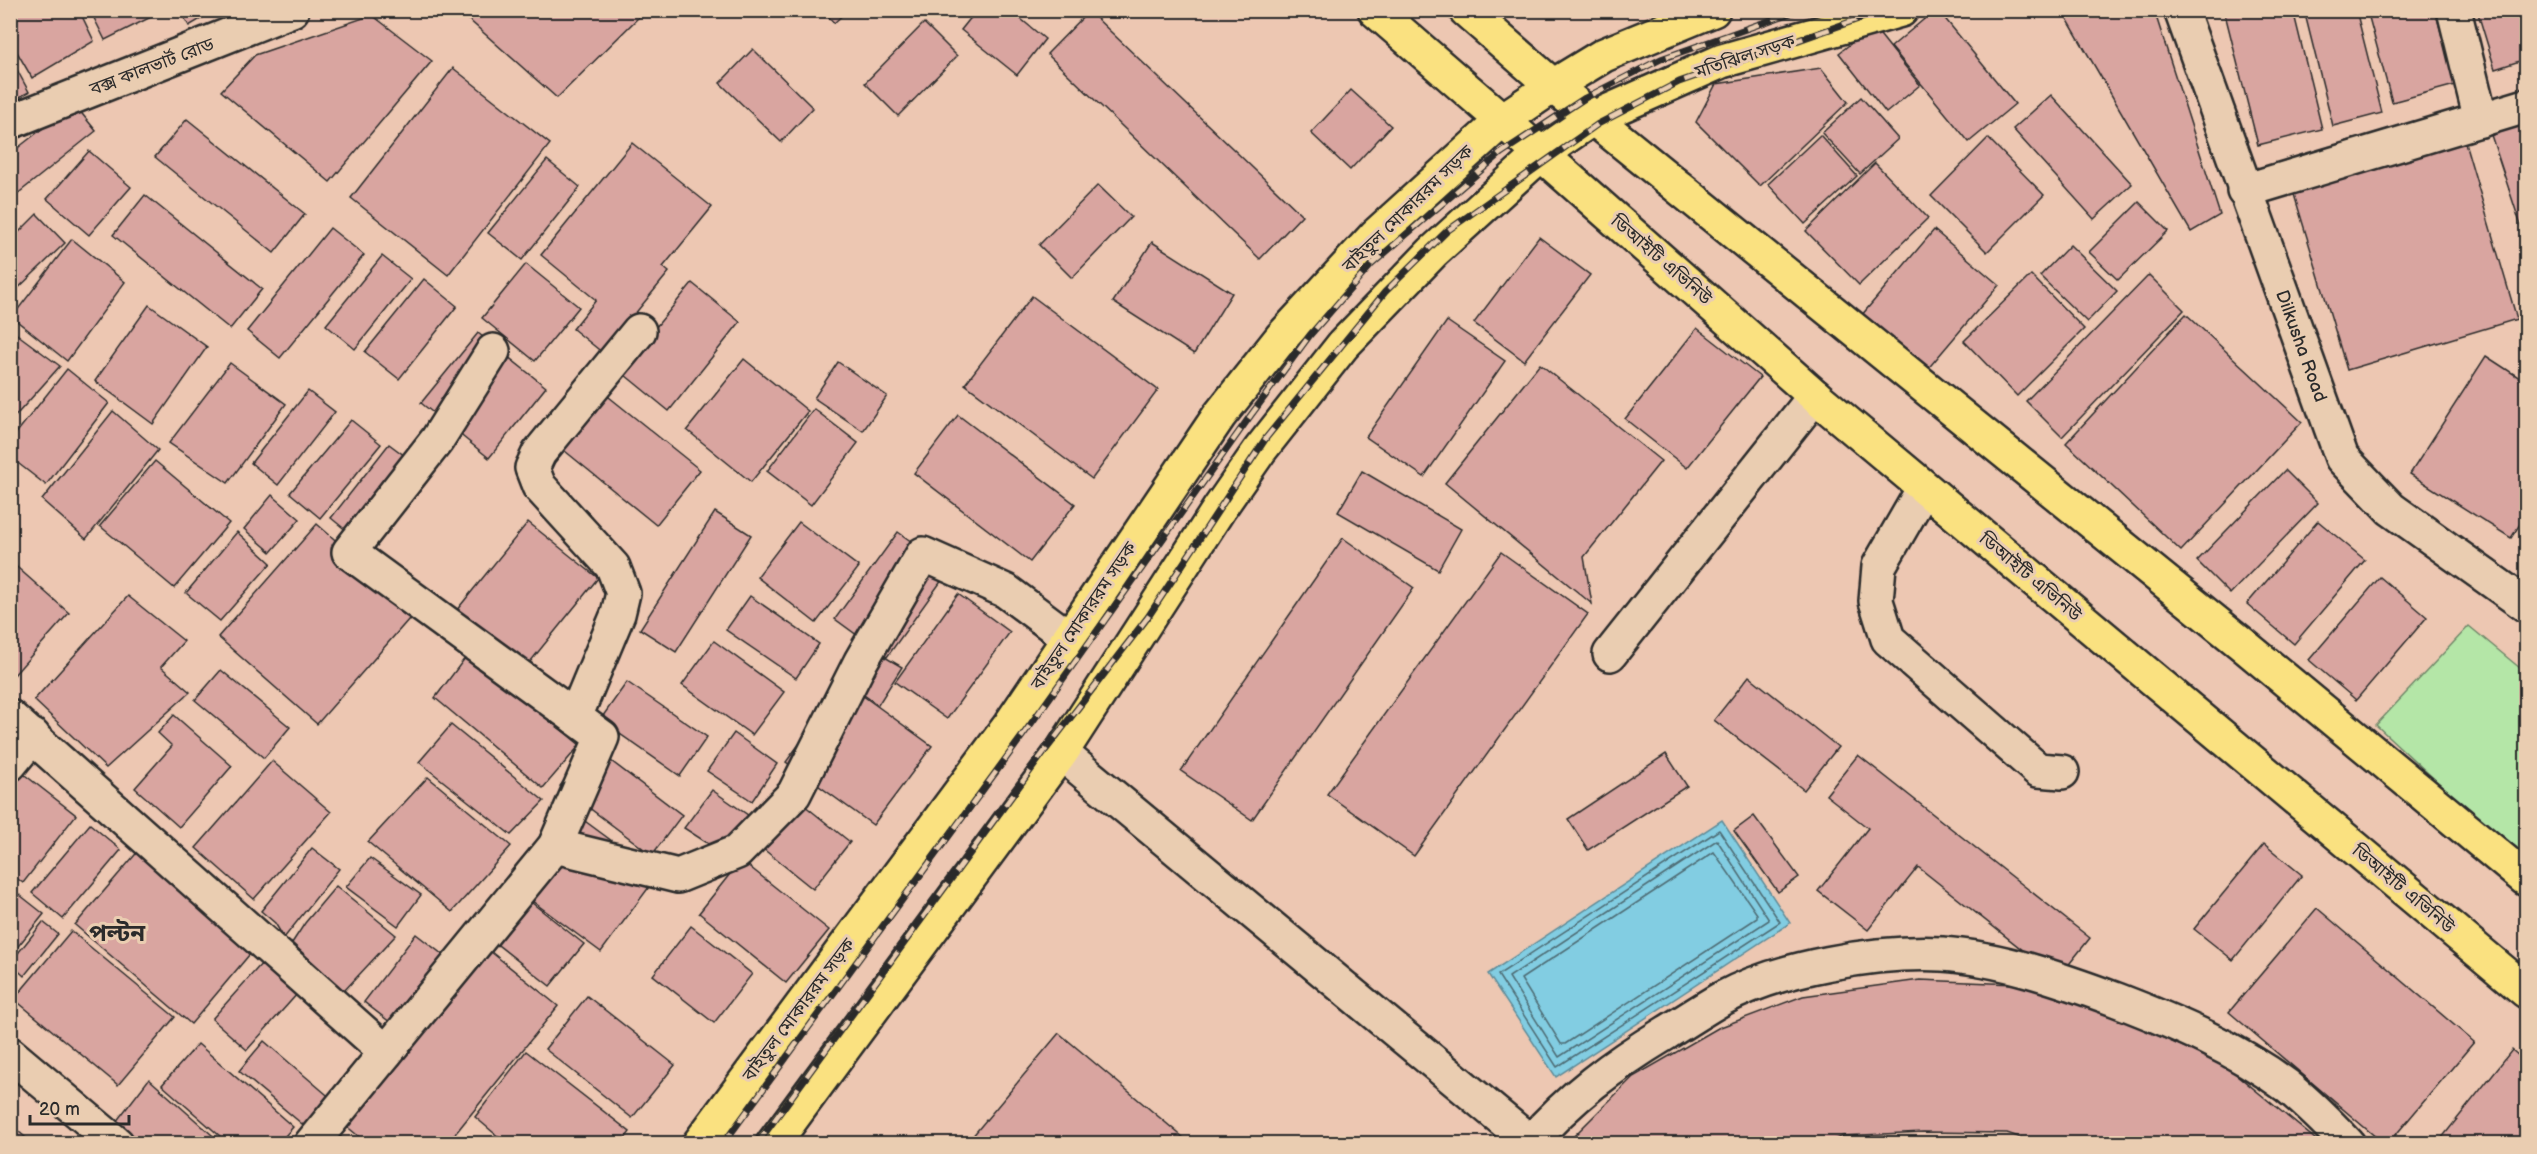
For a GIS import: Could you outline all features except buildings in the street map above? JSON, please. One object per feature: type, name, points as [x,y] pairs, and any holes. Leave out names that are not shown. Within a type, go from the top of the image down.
[{"type":"main road","name":"ডিআইটি এভিনিউ","points":[[1375,10],[1504,119],[1815,396],[2526,991]]},
{"type":"main road","points":[[1466,10],[1553,86],[2241,643],[2526,879]]},
{"type":"main road","points":[[1553,86],[1604,55],[1713,10]]},
{"type":"main road","name":"মতিঝিল সড়ক","points":[[1541,154],[1593,118],[1722,61],[1901,10]]},
{"type":"main road","name":"বাইতুল মোকাররম সড়ক","points":[[699,1143],[1010,725],[1219,416],[1281,338],[1376,234],[1504,119],[1553,86]]},
{"type":"main road","points":[[773,1143],[1061,753],[1219,509],[1260,450],[1343,345],[1433,252],[1541,154]]},
{"type":"street","name":"Dilkusha Road","points":[[2181,10],[2244,191],[2342,458],[2391,509],[2526,605]]},
{"type":"street","points":[[2454,10],[2481,120]]},
{"type":"street","name":"বক্স কালভার্ট রোড","points":[[10,122],[271,15]]},
{"type":"street","points":[[2244,191],[2526,106]]},
{"type":"street","points":[[575,717],[618,614],[623,592],[613,567],[539,486],[532,468],[539,453],[639,331]]},
{"type":"street","points":[[311,1143],[555,846],[602,737],[349,552],[437,441],[493,351]]},
{"type":"street","points":[[1610,654],[1815,396]]},
{"type":"street","points":[[1924,488],[1879,566],[1876,601],[1888,639],[2038,770],[2062,772]]},
{"type":"street","points":[[555,846],[678,876],[737,852],[794,794],[861,661],[923,554],[1006,591],[1069,638]]},
{"type":"street","points":[[10,764],[22,726],[386,1052]]},
{"type":"street","points":[[1061,753],[1529,1143],[1580,1091],[1628,1056],[1723,998],[1783,975],[1829,963],[1883,955],[1943,954],[1991,962],[2082,987],[2151,1013],[2223,1045],[2287,1087],[2348,1143]]},
{"type":"street","points":[[10,1054],[117,1143]]},
{"type":"green space","points":[[2469,626],[2526,673],[2526,864],[2376,725]]},
{"type":"water","points":[[1722,820],[1790,923],[1556,1077],[1488,974]]},
{"type":"railway","points":[[723,1144],[1023,735],[1251,415],[1310,335],[1372,264],[1501,153],[1585,98],[1661,59],[1799,10]]},
{"type":"railway","points":[[757,1144],[1044,752],[1148,617],[1266,438],[1385,292],[1447,231],[1598,124],[1679,82],[1884,10]]},
{"type":"district","name":"পল্টন","points":[[117,933]]}]
